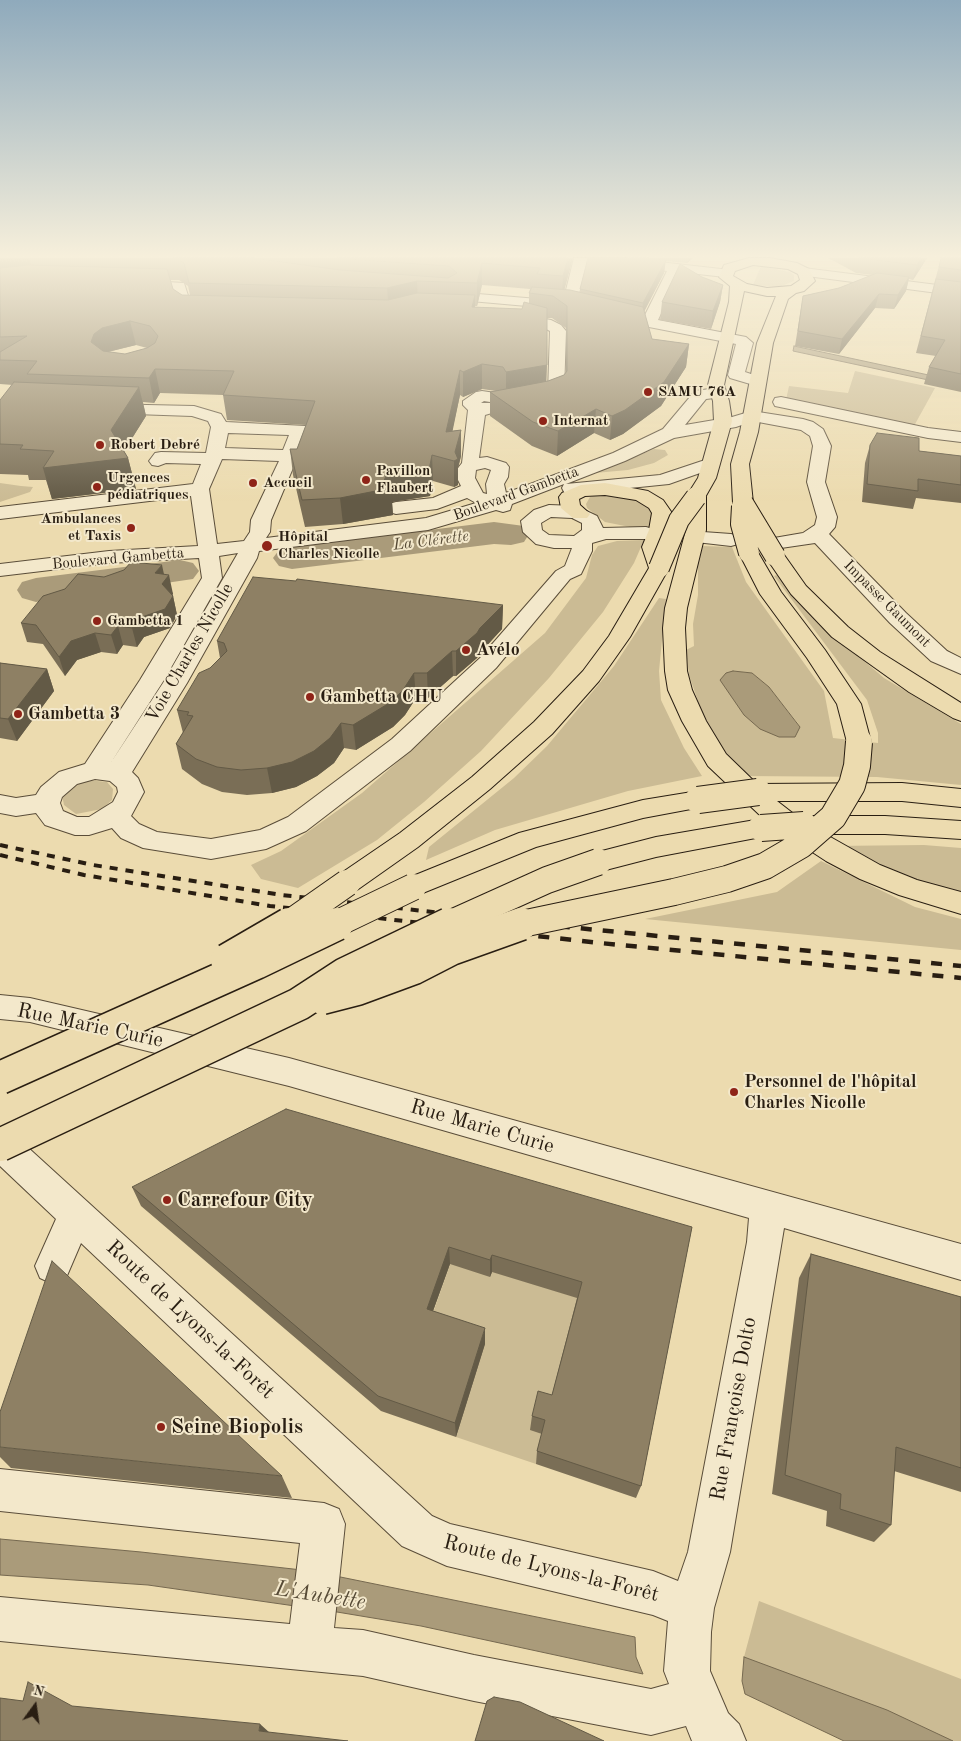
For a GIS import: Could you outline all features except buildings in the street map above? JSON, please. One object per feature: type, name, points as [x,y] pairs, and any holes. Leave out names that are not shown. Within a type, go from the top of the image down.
[{"type":"main road","points":[[149,1009],[244,948],[299,918],[409,840],[474,789],[543,728],[591,676],[619,637],[659,568],[679,520],[707,478],[721,425],[721,401],[717,393],[717,379],[727,339]]},
{"type":"main road","points":[[299,1004],[357,989],[414,968],[451,949],[524,923],[674,892],[727,879],[765,866],[794,850],[818,832],[833,817],[852,785],[859,742],[856,724],[844,697],[817,655],[770,594],[749,553],[741,524],[740,464],[768,339]]},
{"type":"main road","points":[[585,528],[568,500],[572,494],[581,491],[618,490],[650,500],[662,514],[659,530],[652,547],[659,568]]},
{"type":"main road","points":[[696,497],[696,530],[676,608],[674,628],[676,672],[680,690],[694,721],[717,760],[735,779],[781,820],[836,854],[870,872],[909,888],[961,904]]},
{"type":"main road","points":[[742,503],[778,549],[798,590],[840,632],[894,672],[961,713]]},
{"type":"main road","points":[[0,1078],[149,1009],[256,963],[413,887],[528,840],[634,811],[758,792],[902,792],[961,798]]},
{"type":"main road","points":[[0,1144],[299,1004],[345,974],[420,937],[547,880],[598,862],[673,843],[761,828],[804,825],[885,825],[961,830]]},
{"type":"street","points":[[471,465],[470,460],[477,409],[491,410],[500,405],[546,398],[556,394],[556,339]]},
{"type":"street","points":[[731,339],[745,343],[736,375],[756,389],[928,433],[961,437]]},
{"type":"street","points":[[564,476],[592,478],[656,468],[677,453],[666,435],[701,396],[717,393]]},
{"type":"street","points":[[0,513],[160,488],[200,489],[214,456],[220,428],[215,418],[194,411],[124,401],[92,407]]},
{"type":"street","name":"Boulevard Gambetta","points":[[0,570],[109,557],[208,551],[255,539],[428,524],[498,503],[666,435],[744,420],[752,416],[779,419],[802,425],[817,433],[820,438],[822,446],[816,482],[826,517],[825,527],[818,534]]},
{"type":"street","name":"Voie Charles Nicolle","points":[[113,776],[163,682],[222,579],[247,558],[261,520],[300,430],[220,428]]},
{"type":"street","points":[[158,461],[162,457],[290,456]]},
{"type":"street","points":[[498,503],[495,484],[499,477],[500,467],[487,462],[471,465],[465,472],[476,498],[498,503],[520,513],[538,515],[560,510],[585,528]]},
{"type":"street","name":"Boulevard Gambetta","points":[[538,515],[559,494],[572,487],[662,480],[712,463]]},
{"type":"street","name":"Voie Charles Nicolle","points":[[200,489],[208,551],[222,579]]},
{"type":"street","points":[[396,508],[437,503],[471,489]]},
{"type":"street","points":[[538,515],[530,526],[533,532],[543,540],[562,550],[565,560],[563,576]]},
{"type":"street","points":[[543,540],[563,543],[585,528]]},
{"type":"street","points":[[115,816],[130,831],[152,841],[212,849],[240,846],[266,839],[297,824],[364,760],[401,745],[488,662],[563,576],[574,570],[582,551],[585,528]]},
{"type":"street","points":[[778,549],[818,534]]},
{"type":"street","name":"Impasse Gaumont","points":[[818,534],[898,618],[939,656],[961,666]]},
{"type":"street","points":[[703,538],[731,540]]},
{"type":"street","points":[[141,658],[163,682]]},
{"type":"street","points":[[113,776],[131,792],[129,800],[115,816],[89,826],[75,826],[63,824],[48,811],[47,803],[50,793],[63,781],[81,773],[113,776],[149,760],[190,693],[198,690]]},
{"type":"street","points":[[0,804],[16,806],[47,803]]},
{"type":"street","name":"Rue Marie Curie","points":[[0,1007],[30,1010],[288,1072],[961,1262]]},
{"type":"street","name":"Route de Lyons-la-Forêt","points":[[0,1144],[417,1531],[447,1545],[653,1593],[692,1608]]},
{"type":"street","name":"Rue Françoise Dolto","points":[[692,1608],[708,1552],[763,1252],[767,1208]]},
{"type":"street","points":[[53,1266],[76,1215]]},
{"type":"street","points":[[0,1490],[324,1524],[309,1646]]},
{"type":"street","points":[[692,1608],[687,1671],[697,1700],[711,1730],[722,1741]]},
{"type":"street","points":[[0,1619],[309,1646],[363,1654],[474,1678],[651,1712],[697,1700]]},
{"type":"shaded area","points":[[855,371],[935,388],[914,426],[786,400],[789,386],[848,393]]},
{"type":"shaded area","points":[[654,449],[665,450],[668,455],[654,463],[628,470],[595,473]]},
{"type":"shaded area","points":[[0,483],[33,487],[30,492],[0,502]]},
{"type":"shaded area","points":[[601,494],[632,497],[653,509],[654,524],[648,528],[635,528],[605,522],[587,508],[586,504],[590,497]]},
{"type":"shaded area","points":[[644,540],[634,563],[603,612],[549,678],[481,751],[424,802],[377,840],[298,888],[261,879],[251,865],[281,851],[362,793],[545,633],[586,578],[592,555],[598,546],[617,541]]},
{"type":"shaded area","points":[[702,546],[732,547],[746,582],[824,691],[833,738],[878,743],[878,733],[867,700],[774,576],[777,575],[808,613],[884,678],[961,724],[961,785],[877,777],[743,776],[719,744],[701,710],[689,675],[686,650],[694,646],[693,624],[698,595],[698,557]],"holes":[[[733,671],[752,673],[769,687],[800,726]]]},
{"type":"shaded area","points":[[659,598],[666,599],[659,671],[661,700],[684,748],[702,776],[628,791],[495,830],[426,860],[429,847],[514,778],[547,746],[614,666]]},
{"type":"shaded area","points":[[87,780],[107,782],[113,789],[112,800],[102,809],[76,814],[64,805],[62,795],[64,792]]},
{"type":"shaded area","points":[[924,845],[961,848],[961,894],[923,883],[832,846]]},
{"type":"shaded area","points":[[821,861],[915,907],[961,919],[961,950],[645,919],[777,892]]},
{"type":"shaded area","points":[[452,1259],[579,1298],[536,1464],[456,1437],[485,1344],[429,1324]]},
{"type":"shaded area","points":[[759,1601],[961,1679],[961,1741],[937,1741],[744,1657]]},
{"type":"water","points":[[794,346],[961,382],[961,387],[793,351]]},
{"type":"water","points":[[733,671],[752,673],[769,687],[800,727],[795,737],[779,737],[760,729],[744,715],[720,680],[726,673]]},
{"type":"water","name":"L'Aubette","points":[[0,1539],[141,1552],[311,1571],[635,1637],[636,1657],[643,1674],[421,1626],[337,1612],[148,1585],[0,1575]]},
{"type":"water","points":[[744,1657],[887,1710],[953,1741],[844,1741],[745,1694],[742,1681]]},
{"type":"waterway","name":"La Clérette","points":[[292,558],[494,533],[511,534]]},
{"type":"waterway","name":"La Clérette","points":[[36,590],[180,571]]},
{"type":"railway","points":[[0,845],[93,865],[282,895],[548,925]]},
{"type":"railway","points":[[0,855],[84,875],[270,906],[440,925]]},
{"type":"railway","points":[[429,924],[600,943],[961,978]]},
{"type":"railway","points":[[537,924],[961,966]]},
{"type":"place","name":"SAMU 76A","points":[[648,392]]},
{"type":"place","name":"Internat","points":[[543,421]]},
{"type":"place","name":"Robert Debré","points":[[100,445]]},
{"type":"place","name":"Pavillon Flaubert","points":[[366,480]]},
{"type":"place","name":"Accueil","points":[[253,483]]},
{"type":"place","name":"Urgences pédiatriques","points":[[97,487]]},
{"type":"place","name":"Ambulances et Taxis","points":[[131,528]]},
{"type":"place","name":"Hôpital Charles Nicolle","points":[[267,546]]},
{"type":"place","name":"Gambetta 1","points":[[97,621]]},
{"type":"place","name":"Avélo","points":[[466,650]]},
{"type":"place","name":"Gambetta CHU","points":[[310,697]]},
{"type":"place","name":"Gambetta 3","points":[[18,714]]},
{"type":"place","name":"Personnel de l'hôpital Charles Nicolle","points":[[734,1092]]},
{"type":"place","name":"Carrefour City","points":[[167,1200]]},
{"type":"place","name":"Seine Biopolis","points":[[161,1427]]}]
